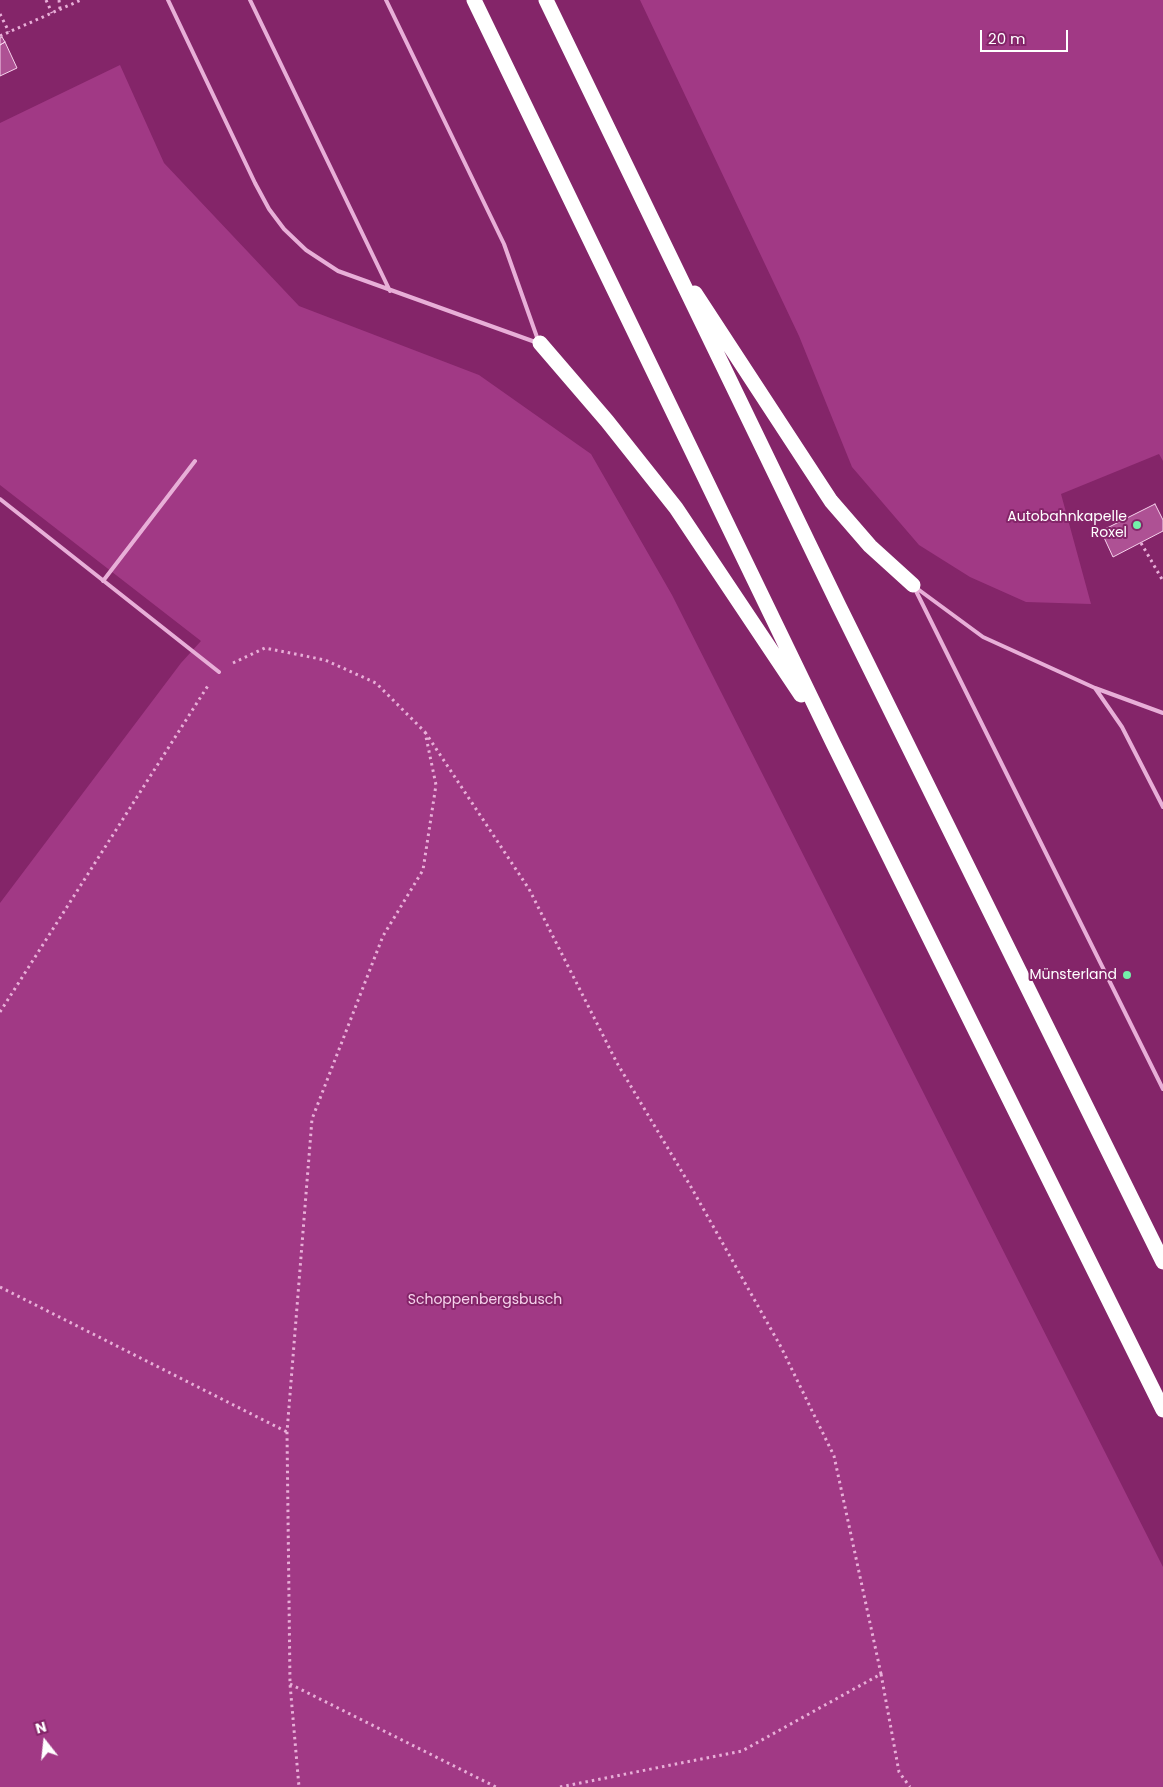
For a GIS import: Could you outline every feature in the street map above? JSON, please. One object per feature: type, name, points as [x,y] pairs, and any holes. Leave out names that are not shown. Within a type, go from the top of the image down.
[{"type":"highway","points":[[474,0],[833,743],[1163,1410]]},
{"type":"highway","points":[[546,0],[834,597],[1163,1262]]},
{"type":"highway","points":[[660,239],[832,501],[870,546],[913,585]]},
{"type":"highway","points":[[540,343],[613,428],[676,508],[833,743]]},
{"type":"lane","points":[[168,0],[268,209],[284,229],[306,250],[338,271],[540,343]]},
{"type":"lane","points":[[250,0],[390,290]]},
{"type":"lane","points":[[386,0],[504,244],[540,343]]},
{"type":"lane","points":[[103,581],[195,461]]},
{"type":"lane","points":[[0,499],[218,672]]},
{"type":"lane","points":[[913,585],[983,637],[1095,688],[1163,713]]},
{"type":"lane","points":[[913,585],[1163,1089]]},
{"type":"lane","points":[[1095,688],[1122,727],[1163,807]]},
{"type":"path","points":[[46,0],[52,13]]},
{"type":"path","points":[[59,0],[60,9]]},
{"type":"path","points":[[0,36],[81,0]]},
{"type":"path","points":[[0,14],[9,32]]},
{"type":"path","points":[[1141,543],[1163,581]]},
{"type":"path","points":[[0,1012],[218,672],[265,648],[324,660],[376,683],[425,732],[529,889],[617,1062],[691,1187],[781,1347],[834,1456],[899,1772],[910,1787]]},
{"type":"path","points":[[299,1787],[290,1684],[287,1432],[312,1119],[383,936],[423,870],[436,785],[425,732]]},
{"type":"path","points":[[0,1287],[287,1432]]},
{"type":"path","points":[[560,1787],[742,1751],[880,1674]]},
{"type":"path","points":[[290,1684],[496,1787]]},
{"type":"green space","points":[[640,0],[1163,0],[1163,461],[1159,454],[1061,494],[1091,604],[1026,602],[970,577],[919,545],[852,467],[799,336]]},
{"type":"green space","name":"Schoppenbergsbusch","points":[[120,65],[164,163],[299,306],[479,375],[591,454],[672,595],[1163,1567],[1163,1787],[0,1787],[0,903],[181,663],[201,641],[0,485],[0,123]]},
{"type":"building","points":[[2,37],[5,42],[0,45],[0,38]]},
{"type":"building","points":[[5,42],[17,68],[0,76],[0,45]]},
{"type":"building","name":"Autobahnkapelle Roxel","points":[[1155,504],[1163,520],[1163,531],[1113,557],[1101,531]]},
{"type":"place","name":"Autobahnkapelle Roxel","points":[[1137,525]]},
{"type":"place","name":"Münsterland","points":[[1127,975]]}]
